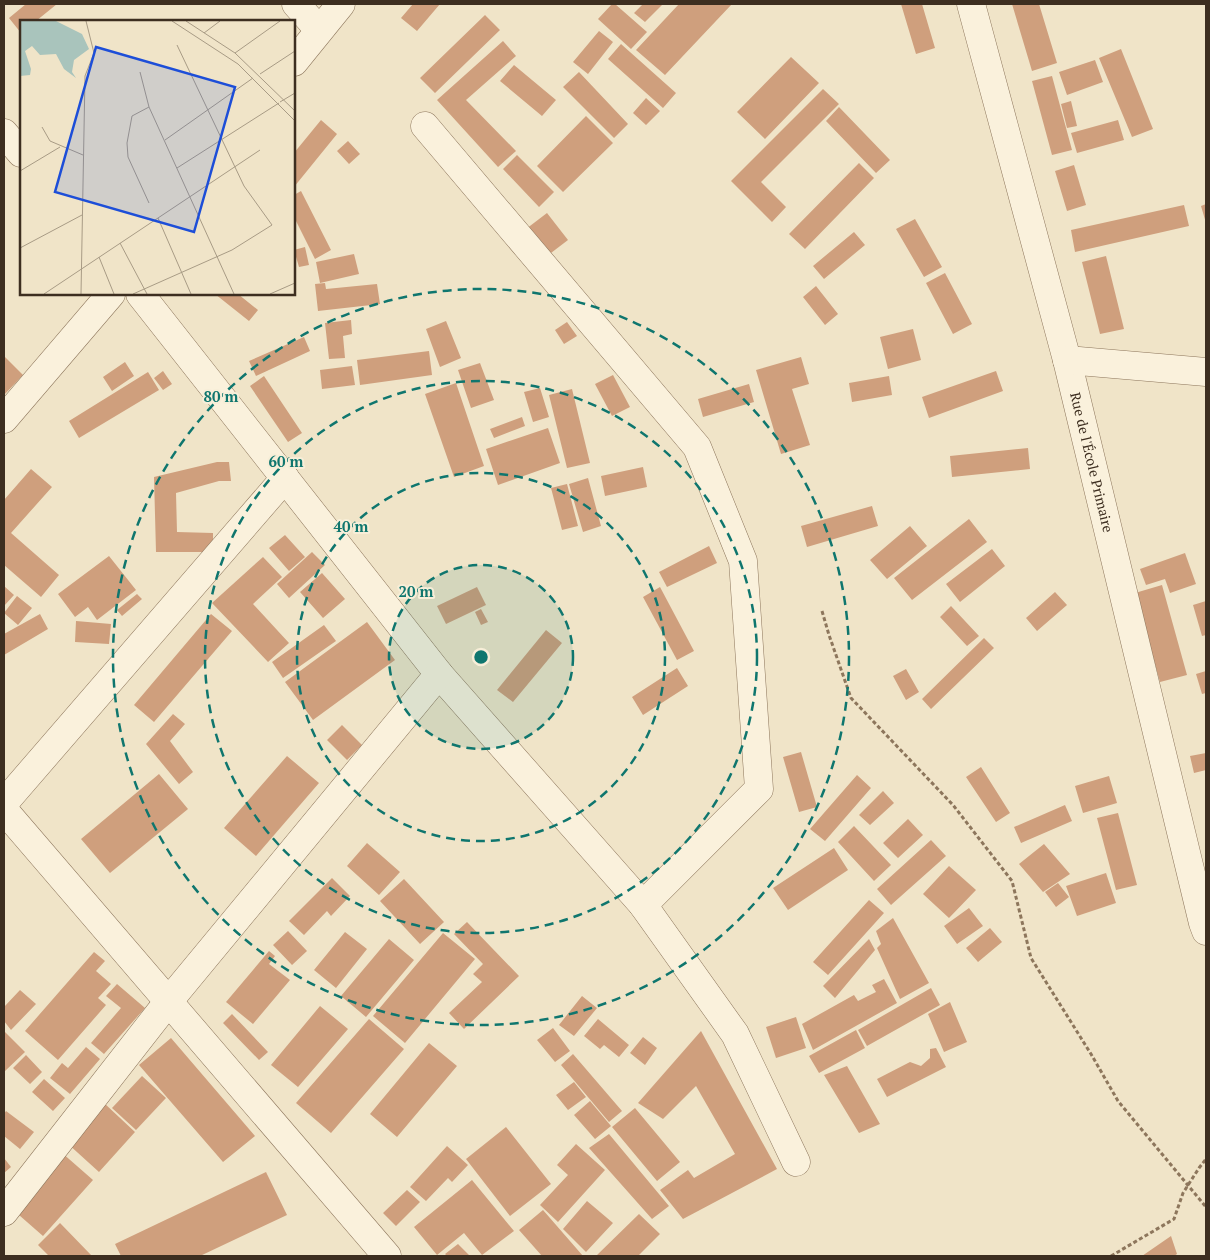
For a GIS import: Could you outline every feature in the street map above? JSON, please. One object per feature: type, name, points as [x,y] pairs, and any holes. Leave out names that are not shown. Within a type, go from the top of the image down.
[{"type":"street","points":[[296,4],[319,30]]},
{"type":"street","points":[[295,61],[341,4]]},
{"type":"street","name":"Rue de l'École Primaire","points":[[971,4],[1067,360],[1205,927]]},
{"type":"street","points":[[425,126],[697,447],[743,561],[759,790],[643,905]]},
{"type":"street","points":[[4,133],[20,152]]},
{"type":"street","points":[[4,420],[110,295]]},
{"type":"street","points":[[141,295],[439,674],[643,905],[734,1034],[796,1162]]},
{"type":"street","points":[[1067,360],[1206,372]]},
{"type":"street","points":[[4,803],[285,478]]},
{"type":"street","points":[[4,1212],[168,1002],[439,674]]},
{"type":"street","points":[[4,810],[387,1256]]},
{"type":"path","points":[[822,611],[851,698],[953,805],[1012,881],[1031,958],[1118,1101],[1206,1207]]},
{"type":"path","points":[[1111,1256],[1174,1219],[1183,1193],[1206,1158]]},
{"type":"building","points":[[26,4],[57,4],[37,20],[20,20],[20,32],[9,18]]},
{"type":"building","points":[[413,4],[440,4],[417,31],[401,18]]},
{"type":"building","points":[[612,4],[615,4],[647,32],[631,49],[598,19]]},
{"type":"building","points":[[643,4],[663,4],[645,22],[634,13]]},
{"type":"building","points":[[679,4],[732,4],[665,75],[636,50]]},
{"type":"building","points":[[901,4],[922,4],[935,48],[916,54]]},
{"type":"building","points":[[1012,4],[1039,4],[1057,63],[1032,71]]},
{"type":"building","points":[[485,15],[500,30],[435,93],[420,78]]},
{"type":"building","points":[[599,31],[613,42],[588,74],[573,62]]},
{"type":"building","points":[[503,41],[516,56],[466,100],[516,151],[498,167],[437,100]]},
{"type":"building","points":[[621,44],[676,93],[663,108],[608,59]]},
{"type":"building","points":[[1121,49],[1153,129],[1132,137],[1099,58]]},
{"type":"building","points":[[791,57],[819,83],[765,139],[737,112]]},
{"type":"building","points":[[1095,60],[1103,82],[1067,95],[1059,72]]},
{"type":"building","points":[[514,65],[556,100],[542,116],[500,81]]},
{"type":"building","points":[[579,72],[628,124],[614,138],[563,87]]},
{"type":"building","points":[[1052,76],[1072,150],[1052,155],[1032,81]]},
{"type":"building","points":[[823,89],[839,104],[761,182],[786,207],[772,222],[731,181]]},
{"type":"building","points":[[646,98],[660,111],[646,125],[633,113]]},
{"type":"building","points":[[1071,101],[1077,126],[1067,128],[1061,104]]},
{"type":"building","points":[[839,107],[890,160],[876,173],[826,121]]},
{"type":"building","points":[[586,116],[613,143],[563,192],[537,166]]},
{"type":"building","points":[[321,120],[337,134],[295,186],[295,152]]},
{"type":"building","points":[[1118,120],[1124,140],[1077,153],[1071,133]]},
{"type":"building","points":[[348,141],[360,154],[349,164],[337,151]]},
{"type":"building","points":[[517,155],[554,192],[539,207],[503,169]]},
{"type":"building","points":[[859,163],[874,178],[805,249],[789,234]]},
{"type":"building","points":[[1074,165],[1086,205],[1067,211],[1055,171]]},
{"type":"building","points":[[301,191],[331,250],[315,259],[295,219],[295,194]]},
{"type":"building","points":[[1206,204],[1206,223],[1201,206]]},
{"type":"building","points":[[1184,205],[1189,226],[1075,252],[1071,230]]},
{"type":"building","points":[[547,213],[568,240],[547,256],[526,229]]},
{"type":"building","points":[[915,219],[942,267],[924,277],[896,229]]},
{"type":"building","points":[[854,232],[865,245],[824,279],[813,266]]},
{"type":"building","points":[[305,247],[309,265],[299,267],[295,250]]},
{"type":"building","points":[[354,254],[359,274],[320,283],[316,262]]},
{"type":"building","points":[[1106,256],[1124,329],[1100,334],[1082,262]]},
{"type":"building","points":[[945,273],[972,324],[953,334],[926,283]]},
{"type":"building","points":[[325,283],[326,289],[377,284],[380,304],[318,311],[315,284]]},
{"type":"building","points":[[816,286],[838,314],[825,325],[803,297]]},
{"type":"building","points":[[216,295],[239,295],[258,310],[249,321]]},
{"type":"building","points":[[351,320],[352,334],[343,336],[345,358],[329,359],[325,323]]},
{"type":"building","points":[[446,321],[461,358],[440,367],[426,329]]},
{"type":"building","points":[[567,322],[577,336],[564,344],[555,330]]},
{"type":"building","points":[[913,329],[921,360],[888,369],[880,337]]},
{"type":"building","points":[[304,337],[310,351],[256,376],[249,361]]},
{"type":"building","points":[[429,351],[432,375],[360,385],[357,360]]},
{"type":"building","points":[[4,356],[23,375],[4,395]]},
{"type":"building","points":[[801,357],[809,384],[792,389],[810,445],[781,454],[756,370]]},
{"type":"building","points":[[125,362],[134,376],[112,391],[103,377]]},
{"type":"building","points":[[480,363],[494,400],[471,408],[458,370]]},
{"type":"building","points":[[352,366],[355,385],[322,389],[320,370]]},
{"type":"building","points":[[163,371],[172,384],[163,390],[154,378]]},
{"type":"building","points":[[996,371],[1003,391],[929,418],[922,397]]},
{"type":"building","points":[[148,372],[159,390],[79,438],[69,421]]},
{"type":"building","points":[[613,375],[630,407],[612,416],[595,384]]},
{"type":"building","points":[[264,376],[302,433],[288,442],[250,386]]},
{"type":"building","points":[[889,376],[892,395],[852,402],[849,383]]},
{"type":"building","points":[[456,383],[484,466],[454,477],[425,394]]},
{"type":"building","points":[[749,384],[754,402],[703,417],[698,399]]},
{"type":"building","points":[[540,388],[549,417],[533,422],[524,392]]},
{"type":"building","points":[[572,389],[590,463],[567,468],[549,395]]},
{"type":"building","points":[[522,417],[525,426],[494,438],[490,429]]},
{"type":"building","points":[[548,428],[560,463],[498,485],[486,449]]},
{"type":"building","points":[[1028,448],[1030,469],[952,477],[950,456]]},
{"type":"building","points":[[217,462],[229,462],[231,481],[219,481],[176,493],[177,532],[213,533],[213,552],[156,552],[154,477]]},
{"type":"building","points":[[643,467],[647,487],[605,496],[601,476]]},
{"type":"building","points":[[31,469],[52,487],[11,533],[59,575],[41,597],[4,565],[4,500]]},
{"type":"building","points":[[588,478],[601,526],[583,532],[569,484]]},
{"type":"building","points":[[567,484],[578,526],[562,530],[551,488]]},
{"type":"building","points":[[872,506],[878,526],[807,547],[801,526]]},
{"type":"building","points":[[969,519],[987,542],[912,600],[894,578]]},
{"type":"building","points":[[910,526],[927,546],[887,579],[870,560]]},
{"type":"building","points":[[285,535],[305,557],[289,571],[269,548]]},
{"type":"building","points":[[709,546],[717,563],[667,587],[659,572]]},
{"type":"building","points":[[992,549],[1005,566],[960,602],[946,584]]},
{"type":"building","points":[[312,552],[325,565],[289,598],[277,584]]},
{"type":"building","points":[[1185,553],[1196,584],[1170,593],[1165,579],[1146,585],[1140,569]]},
{"type":"building","points":[[109,556],[136,590],[97,620],[88,607],[75,617],[58,594]]},
{"type":"building","points":[[263,557],[282,577],[253,604],[289,643],[268,662],[212,603]]},
{"type":"building","points":[[322,573],[345,599],[323,618],[300,592]]},
{"type":"building","points":[[1162,585],[1187,675],[1160,682],[1135,593]]},
{"type":"building","points":[[4,586],[14,595],[4,606]]},
{"type":"building","points":[[477,587],[486,605],[446,624],[437,606]]},
{"type":"building","points":[[660,587],[694,651],[677,660],[643,597]]},
{"type":"building","points":[[1055,592],[1067,605],[1037,631],[1026,618]]},
{"type":"building","points":[[137,594],[142,599],[122,616],[117,610]]},
{"type":"building","points":[[17,596],[32,608],[18,625],[4,613]]},
{"type":"building","points":[[1206,601],[1206,635],[1202,636],[1193,605]]},
{"type":"building","points":[[951,606],[979,636],[967,646],[940,617]]},
{"type":"building","points":[[481,609],[488,622],[481,625],[475,612]]},
{"type":"building","points":[[40,614],[48,629],[4,655],[4,634]]},
{"type":"building","points":[[211,614],[232,631],[154,722],[134,705]]},
{"type":"building","points":[[76,621],[111,624],[109,644],[75,642]]},
{"type":"building","points":[[367,622],[395,660],[313,720],[285,682]]},
{"type":"building","points":[[324,625],[336,641],[283,678],[272,662]]},
{"type":"building","points":[[546,630],[562,643],[513,702],[497,690]]},
{"type":"building","points":[[984,638],[994,648],[931,709],[922,699]]},
{"type":"building","points":[[677,668],[688,686],[643,715],[632,697]]},
{"type":"building","points":[[906,669],[919,692],[906,700],[893,676]]},
{"type":"building","points":[[1206,671],[1206,693],[1202,694],[1196,674]]},
{"type":"building","points":[[173,714],[185,724],[170,741],[193,772],[179,784],[146,744]]},
{"type":"building","points":[[342,725],[362,745],[347,760],[327,740]]},
{"type":"building","points":[[801,752],[817,807],[799,812],[783,757]]},
{"type":"building","points":[[1206,753],[1206,770],[1194,773],[1190,756]]},
{"type":"building","points":[[287,756],[319,783],[256,856],[224,828]]},
{"type":"building","points":[[981,767],[1010,813],[996,822],[966,777]]},
{"type":"building","points":[[159,774],[188,809],[110,873],[81,839]]},
{"type":"building","points":[[857,775],[871,788],[825,841],[810,829]]},
{"type":"building","points":[[1109,776],[1117,803],[1083,813],[1075,786]]},
{"type":"building","points":[[883,791],[894,803],[870,825],[859,815]]},
{"type":"building","points":[[1065,805],[1072,821],[1021,843],[1014,827]]},
{"type":"building","points":[[1118,813],[1137,885],[1116,890],[1097,818]]},
{"type":"building","points":[[908,819],[923,835],[898,858],[883,843]]},
{"type":"building","points":[[854,826],[891,865],[874,881],[838,842]]},
{"type":"building","points":[[931,840],[946,856],[891,905],[877,889]]},
{"type":"building","points":[[367,843],[400,872],[379,895],[347,866]]},
{"type":"building","points":[[1044,844],[1070,874],[1043,892],[1019,864]]},
{"type":"building","points":[[834,848],[848,870],[788,910],[773,888]]},
{"type":"building","points":[[949,866],[976,890],[949,918],[923,894]]},
{"type":"building","points":[[1106,873],[1116,903],[1077,916],[1066,886]]},
{"type":"building","points":[[332,878],[350,896],[331,916],[327,911],[304,935],[289,921]]},
{"type":"building","points":[[404,879],[444,922],[420,944],[380,901]]},
{"type":"building","points":[[1058,883],[1069,897],[1056,907],[1045,892]]},
{"type":"building","points":[[869,900],[884,913],[828,975],[813,962]]},
{"type":"building","points":[[969,908],[983,926],[957,944],[944,926]]},
{"type":"building","points":[[893,918],[929,983],[900,999],[877,948],[881,944],[876,931]]},
{"type":"building","points":[[467,922],[519,976],[464,1029],[449,1013],[482,982],[473,974],[483,964],[454,934]]},
{"type":"building","points":[[990,928],[1002,942],[978,962],[966,948]]},
{"type":"building","points":[[288,931],[307,951],[292,965],[273,945]]},
{"type":"building","points":[[345,932],[367,949],[336,988],[314,970]]},
{"type":"building","points":[[443,933],[475,959],[405,1043],[373,1016]]},
{"type":"building","points":[[389,939],[414,960],[366,1017],[341,996]]},
{"type":"building","points":[[869,939],[875,950],[835,998],[823,986]]},
{"type":"building","points":[[269,951],[275,956],[269,964],[290,980],[253,1024],[226,1002]]},
{"type":"building","points":[[94,952],[105,961],[96,971],[111,984],[98,998],[106,1005],[58,1060],[25,1031]]},
{"type":"building","points":[[884,979],[897,1003],[813,1050],[802,1024],[854,995],[858,1001],[876,992],[872,985]]},
{"type":"building","points":[[117,984],[145,1008],[104,1054],[91,1043],[121,1008],[106,996]]},
{"type":"building","points":[[931,988],[940,1005],[867,1046],[858,1030]]},
{"type":"building","points":[[20,990],[36,1004],[11,1030],[4,1021],[4,1007]]},
{"type":"building","points":[[582,996],[597,1008],[574,1036],[559,1025]]},
{"type":"building","points":[[950,1002],[967,1042],[944,1052],[928,1014]]},
{"type":"building","points":[[320,1006],[348,1029],[298,1087],[271,1065]]},
{"type":"building","points":[[232,1014],[268,1052],[259,1060],[223,1023]]},
{"type":"building","points":[[796,1017],[806,1048],[776,1058],[766,1027]]},
{"type":"building","points":[[369,1019],[404,1049],[331,1133],[296,1103]]},
{"type":"building","points":[[598,1019],[629,1045],[619,1057],[604,1045],[600,1049],[584,1036]]},
{"type":"building","points":[[553,1028],[570,1051],[555,1062],[537,1040]]},
{"type":"building","points":[[856,1030],[865,1048],[819,1073],[809,1056]]},
{"type":"building","points":[[4,1031],[25,1052],[4,1072]]},
{"type":"building","points":[[701,1031],[777,1169],[683,1219],[660,1190],[688,1170],[694,1178],[735,1154],[696,1086],[663,1119],[638,1103]]},
{"type":"building","points":[[643,1037],[657,1048],[645,1065],[630,1053]]},
{"type":"building","points":[[171,1038],[255,1136],[223,1162],[139,1065]]},
{"type":"building","points":[[429,1043],[457,1066],[397,1137],[370,1114]]},
{"type":"building","points":[[86,1047],[100,1059],[70,1094],[50,1078],[62,1063],[68,1068]]},
{"type":"building","points":[[936,1048],[946,1067],[887,1097],[877,1079],[910,1062],[921,1066],[930,1058],[930,1049]]},
{"type":"building","points":[[573,1054],[622,1111],[609,1122],[561,1065]]},
{"type":"building","points":[[26,1055],[42,1072],[30,1084],[13,1068]]},
{"type":"building","points":[[847,1066],[880,1124],[859,1133],[824,1075]]},
{"type":"building","points":[[142,1076],[166,1098],[136,1130],[112,1108]]},
{"type":"building","points":[[44,1079],[65,1098],[53,1111],[32,1092]]},
{"type":"building","points":[[574,1082],[586,1097],[568,1110],[556,1095]]},
{"type":"building","points":[[590,1101],[611,1126],[595,1139],[574,1115]]},
{"type":"building","points":[[104,1103],[135,1132],[99,1172],[67,1143]]},
{"type":"building","points":[[635,1108],[680,1162],[657,1181],[612,1127]]},
{"type":"building","points":[[6,1111],[34,1132],[20,1149],[4,1136],[4,1114]]},
{"type":"building","points":[[506,1127],[551,1184],[510,1216],[466,1159]]},
{"type":"building","points":[[609,1134],[669,1206],[652,1219],[589,1148]]},
{"type":"building","points":[[576,1144],[605,1170],[558,1222],[540,1205],[568,1175],[557,1165]]},
{"type":"building","points":[[447,1146],[468,1165],[452,1182],[448,1178],[426,1201],[410,1187]]},
{"type":"building","points":[[61,1152],[93,1180],[43,1236],[11,1208]]},
{"type":"building","points":[[4,1158],[11,1167],[4,1173]]},
{"type":"building","points":[[266,1172],[287,1215],[200,1256],[121,1256],[115,1244]]},
{"type":"building","points":[[472,1180],[514,1231],[482,1255],[464,1233],[437,1255],[414,1227]]},
{"type":"building","points":[[407,1190],[420,1202],[396,1226],[383,1213]]},
{"type":"building","points":[[587,1201],[613,1223],[586,1252],[563,1229]]},
{"type":"building","points":[[543,1210],[583,1256],[542,1256],[519,1230]]},
{"type":"building","points":[[639,1214],[660,1234],[638,1256],[596,1256]]},
{"type":"building","points":[[60,1223],[92,1256],[49,1256],[38,1245]]},
{"type":"building","points":[[1171,1236],[1177,1254],[1174,1256],[1142,1256]]},
{"type":"building","points":[[458,1244],[470,1256],[447,1256],[445,1254]]}]
